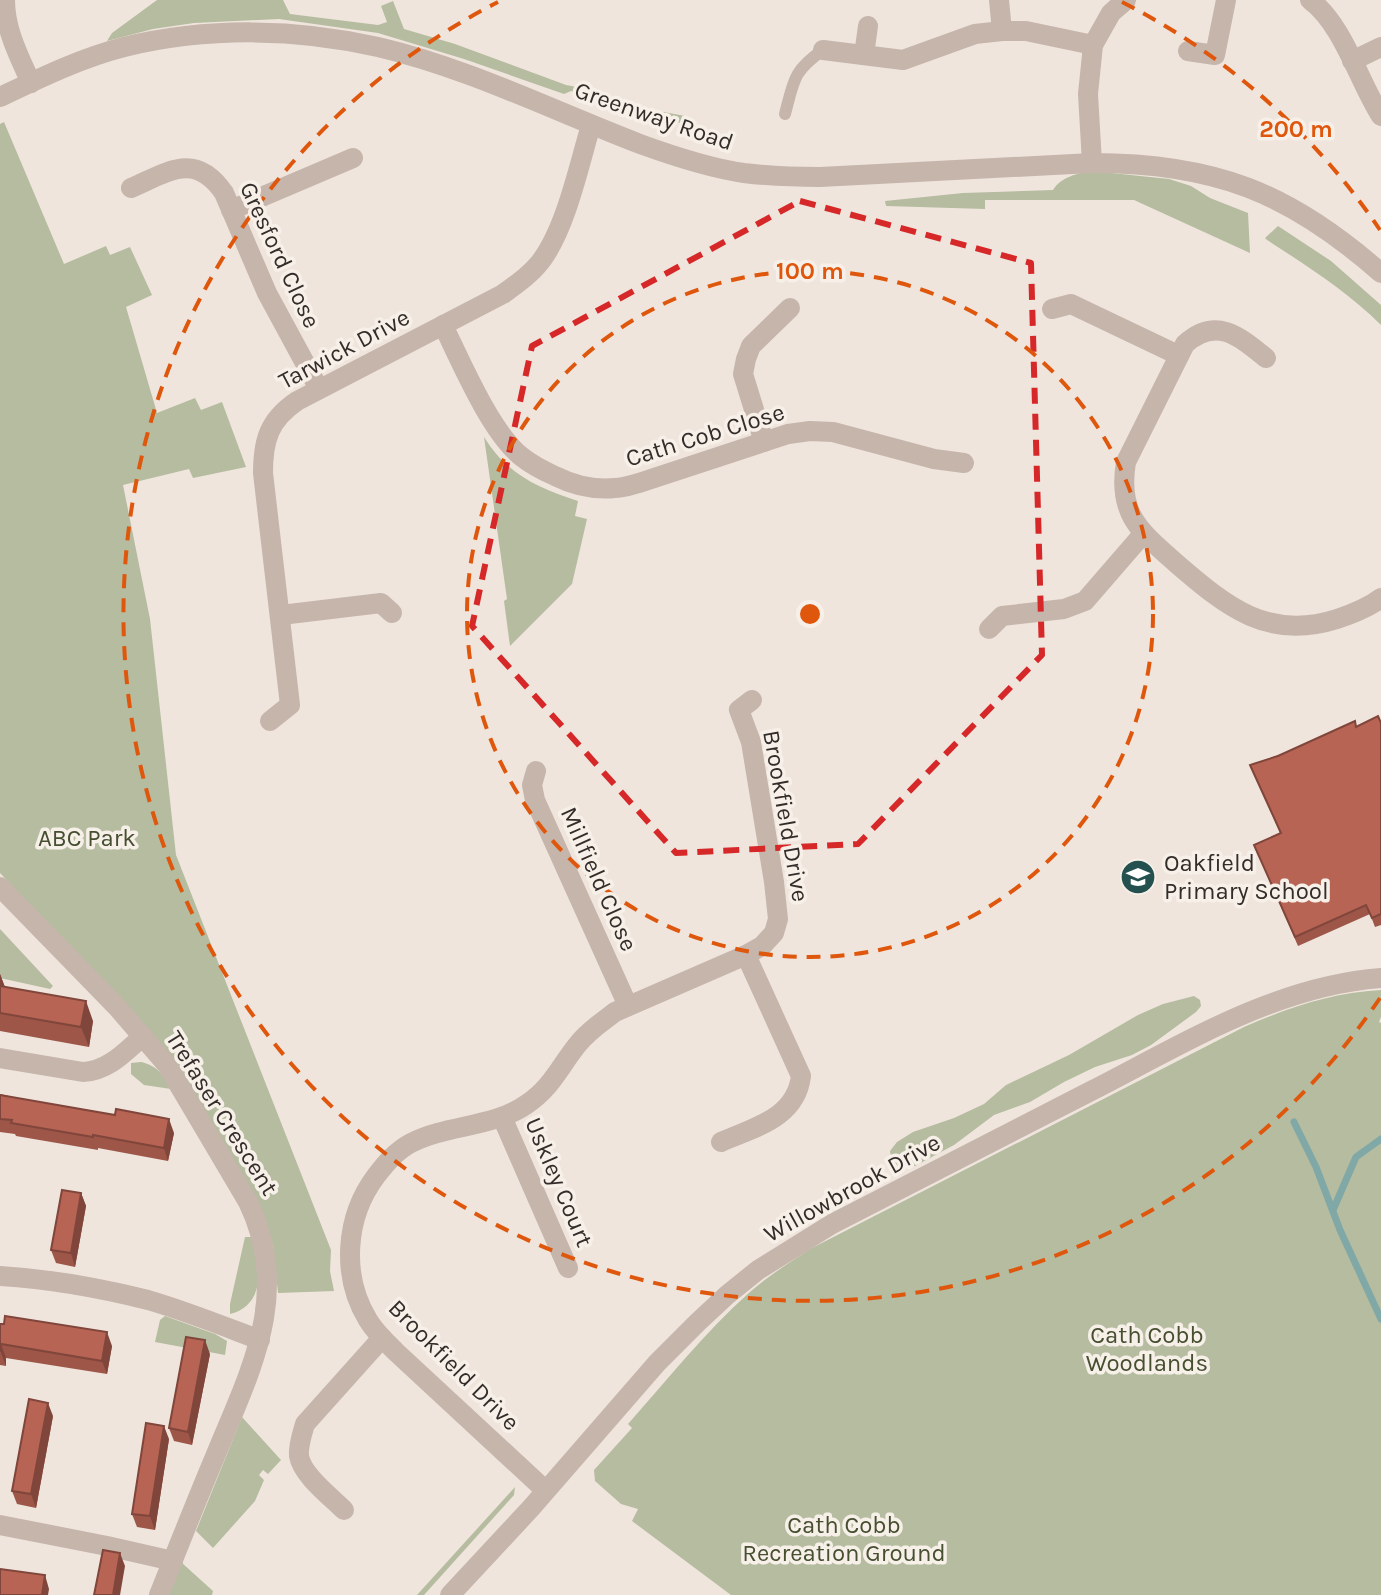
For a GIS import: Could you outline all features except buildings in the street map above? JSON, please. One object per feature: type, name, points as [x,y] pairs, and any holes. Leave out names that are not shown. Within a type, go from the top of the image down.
[{"type":"street","points":[[5,0],[10,32],[31,83]]},
{"type":"street","points":[[999,0],[1002,31]]},
{"type":"street","points":[[1092,163],[1088,94],[1093,45],[1111,13],[1126,0]]},
{"type":"street","points":[[1188,51],[1215,55],[1226,0]]},
{"type":"street","points":[[1310,0],[1331,21],[1381,116]]},
{"type":"street","points":[[864,55],[868,26]]},
{"type":"street","points":[[823,50],[903,60],[975,34],[1002,31],[1026,31],[1093,45]]},
{"type":"street","name":"Greenway Road","points":[[0,97],[89,58],[174,37],[246,32],[347,42],[415,58],[482,81],[640,144],[743,173],[783,177],[880,175],[1092,163],[1125,163],[1201,173],[1271,196],[1305,214],[1381,273]]},
{"type":"street","points":[[1352,61],[1381,47]]},
{"type":"street","name":"Tarwick Drive","points":[[270,721],[290,705],[263,473],[263,453],[272,424],[284,410],[319,389],[503,294],[521,281],[540,262],[559,230],[591,125]]},
{"type":"street","points":[[231,210],[353,158]]},
{"type":"street","name":"Gresford Close","points":[[131,188],[182,168],[193,168],[216,181],[267,293],[319,389]]},
{"type":"street","points":[[1052,309],[1071,304],[1178,355]]},
{"type":"street","points":[[764,442],[743,374],[751,346],[790,308]]},
{"type":"street","name":"Cath Cob Close","points":[[443,325],[491,419],[505,439],[521,456],[566,481],[591,487],[615,488],[661,477],[788,434],[810,431],[833,432],[934,459],[964,463]]},
{"type":"street","points":[[1266,358],[1243,339],[1227,331],[1209,329],[1194,335],[1185,344],[1126,462],[1123,478],[1125,499],[1132,519],[1143,534],[1208,590],[1238,611],[1260,621],[1300,626],[1327,622],[1374,604],[1381,598]]},
{"type":"street","points":[[989,629],[1002,616],[1064,609],[1085,601],[1143,534]]},
{"type":"street","points":[[281,615],[381,603],[392,613]]},
{"type":"street","name":"Brookfield Drive","points":[[545,1490],[382,1338],[368,1320],[351,1274],[349,1247],[354,1220],[365,1190],[395,1154],[443,1130],[502,1117],[524,1107],[552,1082],[578,1043],[597,1025],[628,1006],[746,955],[762,946],[774,933],[778,919],[774,882],[751,742],[739,710],[752,700]]},
{"type":"street","name":"Millfield Close","points":[[536,771],[532,785],[535,800],[628,1006]]},
{"type":"street","name":"Trefaser Crescent","points":[[0,887],[117,1007],[167,1065],[258,1223],[265,1251],[268,1278],[260,1340],[248,1378],[159,1595]]},
{"type":"street","points":[[721,1142],[778,1116],[790,1105],[799,1090],[801,1076],[746,955]]},
{"type":"street","name":"Willowbrook Drive","points":[[450,1595],[531,1508],[657,1363],[727,1295],[782,1254],[846,1217],[1244,1014],[1300,992],[1381,978]]},
{"type":"street","points":[[0,1058],[93,1072],[105,1067],[143,1036]]},
{"type":"street","name":"Uskley Court","points":[[502,1117],[568,1268]]},
{"type":"street","points":[[0,1276],[86,1287],[149,1301],[260,1340]]},
{"type":"street","points":[[344,1510],[304,1469],[299,1455],[301,1437],[305,1424],[382,1338]]},
{"type":"street","points":[[0,1525],[173,1561]]},
{"type":"lane","points":[[785,114],[794,77],[805,62],[823,50]]},
{"type":"highlighted area","points":[[800,201],[1031,263],[1042,655],[858,844],[676,853],[472,626],[532,346]]},
{"type":"green space","points":[[157,0],[283,0],[290,14],[378,25],[387,22],[381,6],[393,1],[404,29],[455,44],[566,85],[593,90],[596,93],[594,102],[571,91],[564,94],[378,33],[279,19],[194,23],[153,29],[107,41],[112,33]]},
{"type":"green space","points":[[601,94],[605,95],[606,101],[685,116],[694,124],[607,107],[600,103]]},
{"type":"green space","name":"ABC Park","points":[[4,122],[64,264],[106,246],[110,255],[130,247],[152,295],[126,307],[157,413],[195,398],[201,410],[222,402],[246,467],[193,478],[189,469],[123,485],[150,619],[176,855],[331,1250],[330,1271],[334,1291],[278,1293],[273,1245],[263,1216],[154,1037],[0,873],[0,124]]},
{"type":"green space","points":[[1092,171],[1169,179],[1248,213],[1250,253],[1134,200],[985,200],[985,209],[886,206],[885,201],[963,193],[1053,190],[1065,179]]},
{"type":"green space","points":[[1278,226],[1331,261],[1381,305],[1381,325],[1341,290],[1267,240],[1265,238]]},
{"type":"green space","points":[[484,437],[503,461],[524,478],[578,501],[575,516],[587,519],[572,584],[510,646],[504,601],[507,599]]},
{"type":"green space","points":[[0,929],[53,986],[50,989],[0,978]]},
{"type":"green space","name":"Cath Cobb Woodlands","points":[[1381,990],[1381,1595],[731,1595],[632,1521],[638,1509],[621,1504],[595,1481],[594,1470],[632,1428],[628,1424],[702,1340],[757,1286],[810,1249],[1244,1027],[1311,1002]]},
{"type":"green space","points":[[1194,996],[1200,1000],[1201,1006],[1196,1012],[1151,1045],[1095,1067],[1030,1102],[994,1115],[954,1145],[915,1166],[901,1168],[892,1163],[890,1151],[897,1142],[913,1132],[984,1104],[1006,1085],[1069,1055],[1138,1015]]},
{"type":"green space","points":[[141,1062],[159,1072],[171,1089],[144,1085],[131,1074],[131,1063]]},
{"type":"green space","points":[[245,1237],[253,1237],[258,1260],[258,1283],[250,1302],[230,1314],[230,1304]]},
{"type":"green space","points":[[165,1316],[227,1341],[225,1355],[155,1342],[160,1320]]},
{"type":"green space","points":[[242,1417],[281,1460],[268,1474],[263,1470],[259,1475],[264,1480],[255,1501],[213,1548],[196,1531]]},
{"type":"green space","points":[[515,1487],[514,1495],[424,1595],[417,1595]]},
{"type":"green space","points":[[182,1563],[213,1591],[212,1595],[169,1595]]},
{"type":"waterway","points":[[1294,1122],[1381,1319]]},
{"type":"waterway","points":[[1333,1210],[1356,1157],[1381,1139]]},
{"type":"place","name":"Oakfield Primary School","points":[[1138,877]]},
{"type":"park label","name":"Cath Cobb Recreation Ground","points":[[844,1539]]}]
